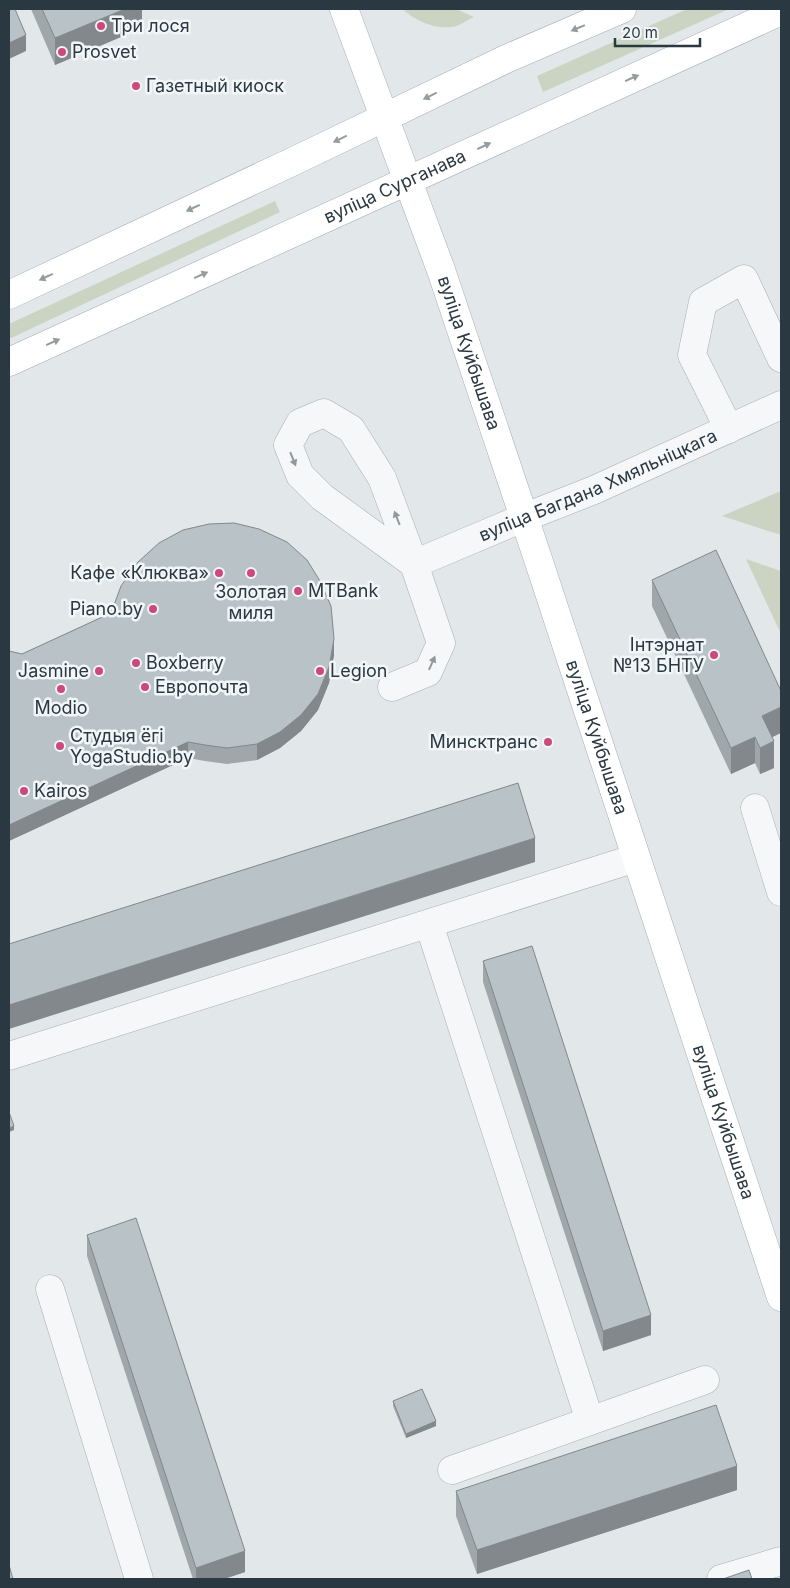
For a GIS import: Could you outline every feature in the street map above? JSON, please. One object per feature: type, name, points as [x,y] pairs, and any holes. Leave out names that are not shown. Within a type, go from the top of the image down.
[{"type":"main road","name":"вуліца Куйбышава","points":[[344,9],[441,270],[779,1281]]},
{"type":"main road","points":[[9,295],[506,59],[622,9]]},
{"type":"main road","name":"вуліца Сурганава","points":[[9,362],[781,11]]},
{"type":"street","points":[[729,429],[692,355],[703,302],[744,279],[781,358]]},
{"type":"street","name":"вуліца Багдана Хмяльніцкага","points":[[414,564],[594,490],[781,405]]},
{"type":"street","points":[[392,686],[428,672],[441,643],[414,564],[382,478],[351,429],[324,414],[300,423],[288,445],[300,475],[322,497],[414,564]]},
{"type":"street","points":[[755,808],[781,892]]},
{"type":"street","points":[[9,1056],[636,858]]},
{"type":"street","points":[[429,924],[590,1421]]},
{"type":"street","points":[[50,1289],[139,1579]]},
{"type":"street","points":[[452,1470],[705,1380]]},
{"type":"street","points":[[721,1579],[781,1561]]},
{"type":"green space","points":[[403,9],[456,9],[474,17],[454,26],[438,27],[419,20]]},
{"type":"green space","points":[[687,9],[729,9],[543,92],[537,76]]},
{"type":"green space","points":[[275,201],[280,212],[9,339],[9,324]]},
{"type":"green space","points":[[781,491],[781,535],[722,516]]},
{"type":"green space","points":[[746,559],[781,571],[781,634]]},
{"type":"building","points":[[9,9],[15,9],[26,35],[9,43]]},
{"type":"building","points":[[42,9],[125,9],[55,38]]},
{"type":"building","points":[[234,523],[259,529],[287,542],[307,560],[320,581],[331,606],[334,639],[329,667],[318,694],[301,715],[280,732],[257,744],[227,748],[188,742],[9,825],[9,651],[22,654],[111,613],[121,586],[138,562],[159,543],[183,530],[209,524]]},
{"type":"building","name":"Інтэрнат №13 БНТУ","points":[[716,550],[781,691],[781,707],[762,716],[774,741],[760,748],[755,737],[731,748],[652,580]]},
{"type":"building","points":[[518,783],[535,838],[9,1005],[9,944]]},
{"type":"building","points":[[532,946],[651,1315],[603,1331],[483,961]]},
{"type":"building","points":[[9,1112],[14,1126],[9,1128]]},
{"type":"building","points":[[136,1218],[245,1551],[196,1568],[87,1235]]},
{"type":"building","points":[[422,1389],[436,1421],[406,1434],[393,1401]]},
{"type":"building","points":[[716,1405],[737,1466],[477,1550],[456,1491]]},
{"type":"building","points":[[9,1565],[13,1579],[9,1579]]},
{"type":"building","points":[[749,1570],[752,1579],[723,1579]]},
{"type":"place","name":"Три лося","points":[[101,26]]},
{"type":"place","name":"Prosvet","points":[[62,52]]},
{"type":"place","name":"Газетный киоск","points":[[136,86]]},
{"type":"place","name":"Кафе «Клюква»","points":[[219,573]]},
{"type":"place","name":"Золотая миля","points":[[251,573]]},
{"type":"place","name":"MTBank","points":[[298,591]]},
{"type":"place","name":"Piano.by","points":[[153,609]]},
{"type":"place","name":"Інтэрнат №13 БНТУ","points":[[714,655]]},
{"type":"place","name":"Boxberry","points":[[136,663]]},
{"type":"place","name":"Jasmine","points":[[99,671]]},
{"type":"place","name":"Legion","points":[[320,671]]},
{"type":"place","name":"Европочта","points":[[145,687]]},
{"type":"place","name":"Modio","points":[[61,689]]},
{"type":"place","name":"Минсктранс","points":[[548,742]]},
{"type":"place","name":"Студыя ёгі YogaStudio.by","points":[[60,746]]},
{"type":"place","name":"Kairos","points":[[24,791]]}]
